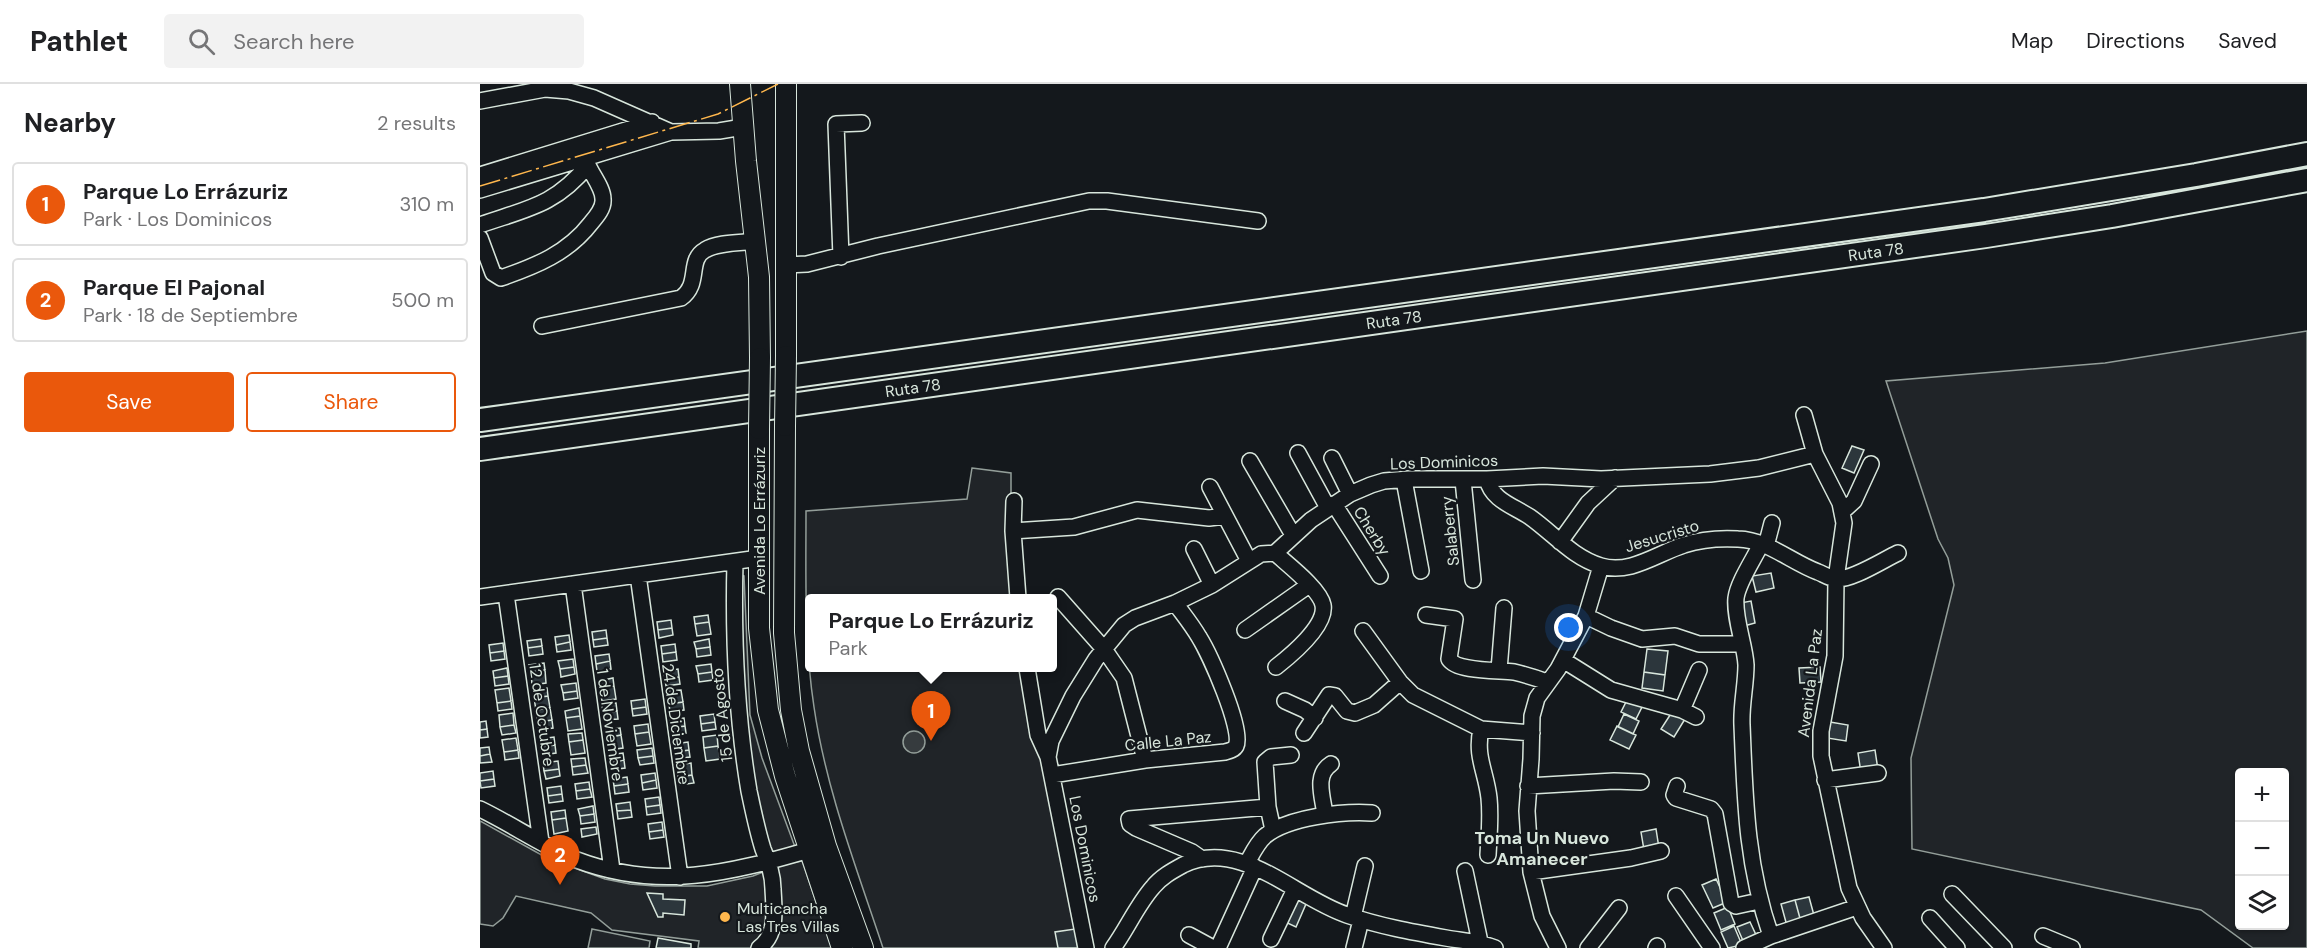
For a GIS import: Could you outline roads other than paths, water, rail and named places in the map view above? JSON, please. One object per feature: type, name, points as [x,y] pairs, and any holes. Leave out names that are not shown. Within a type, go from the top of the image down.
[{"type":"highway","name":"Ruta 78","points":[[480,420],[1984,210],[2196,176],[2307,154]]},
{"type":"highway","name":"Ruta 78","points":[[480,449],[1986,236],[2112,216],[2307,180]]},
{"type":"main road","name":"Avenida Lo Errázuriz","points":[[741,89],[760,302],[760,639],[768,710],[778,754],[842,948]]},
{"type":"main road","name":"Avenida Lo Errázuriz","points":[[786,90],[784,633],[791,710],[800,757],[826,846],[862,948]]},
{"type":"street","points":[[480,101],[508,89],[569,91],[594,98],[671,132]]},
{"type":"street","points":[[480,175],[584,156],[652,122]]},
{"type":"street","points":[[841,257],[836,124],[862,123]]},
{"type":"street","points":[[480,190],[584,156],[671,132],[718,131],[743,127]]},
{"type":"street","points":[[480,225],[547,201],[573,182],[584,156]]},
{"type":"street","points":[[480,238],[493,273],[501,278],[538,265],[564,249],[587,228],[603,206],[603,196],[584,156]]},
{"type":"street","points":[[785,265],[807,264],[841,257],[878,246],[1089,201],[1107,201],[1258,221]]},
{"type":"street","points":[[542,326],[681,298],[693,285],[695,262],[701,252],[710,247],[756,241]]},
{"type":"street","name":"Avenida La Paz","points":[[1804,415],[1815,454],[1843,512],[1844,533],[1836,579],[1835,656],[1820,743],[1825,780],[1849,888],[1876,945]]},
{"type":"street","name":"Cherby","points":[[1298,453],[1331,506],[1380,576]]},
{"type":"street","name":"Los Dominicos","points":[[1048,757],[1051,741],[1072,696],[1104,649],[1124,625],[1135,618],[1175,603],[1212,585],[1261,554],[1275,553],[1293,535],[1350,494],[1384,481],[1487,480],[1543,476],[1615,478],[1729,473],[1815,454]]},
{"type":"street","points":[[1332,458],[1350,494]]},
{"type":"street","points":[[1250,461],[1293,535]]},
{"type":"street","points":[[1843,512],[1854,501],[1871,464]]},
{"type":"street","points":[[1560,542],[1588,503],[1615,478]]},
{"type":"street","points":[[1404,480],[1421,571]]},
{"type":"street","name":"Salaberry","points":[[1463,480],[1473,580]]},
{"type":"street","name":"Jesucristo","points":[[1487,480],[1489,487],[1497,497],[1541,525],[1568,550],[1601,566],[1636,565],[1695,542],[1739,539],[1764,545],[1836,579]]},
{"type":"street","points":[[1210,487],[1249,561]]},
{"type":"street","points":[[1014,501],[1013,531],[1018,594]]},
{"type":"street","points":[[1013,531],[1074,526],[1137,510],[1209,518],[1225,516]]},
{"type":"street","points":[[1771,936],[1759,901],[1748,834],[1742,763],[1746,667],[1736,597],[1764,545],[1772,523]]},
{"type":"street","points":[[1194,549],[1212,585]]},
{"type":"street","points":[[1275,553],[1320,598],[1323,611],[1313,632],[1276,668]]},
{"type":"street","points":[[1836,579],[1853,576],[1898,553]]},
{"type":"street","points":[[480,597],[759,558]]},
{"type":"street","name":"15 de Agosto","points":[[735,562],[734,660],[739,728],[757,826],[768,861],[773,888],[773,929],[766,943],[759,948]]},
{"type":"street","points":[[1558,948],[1542,916],[1531,872],[1527,821],[1534,707],[1547,682],[1563,660],[1586,616],[1601,566]]},
{"type":"street","name":"24 de Diciembre","points":[[638,575],[680,877]]},
{"type":"street","name":"1 de Noviembre","points":[[573,584],[612,870]]},
{"type":"street","points":[[1245,630],[1309,585]]},
{"type":"street","name":"12 de Octubre","points":[[506,594],[541,842]]},
{"type":"street","points":[[1058,597],[1104,649],[1127,685],[1145,760]]},
{"type":"street","name":"Calle La Paz","points":[[1052,774],[1145,760],[1225,752],[1236,746],[1237,738],[1233,717],[1220,681],[1199,638],[1175,603]]},
{"type":"street","points":[[1499,670],[1504,608]]},
{"type":"street","points":[[1426,615],[1455,619],[1449,655],[1451,663],[1532,676],[1547,682]]},
{"type":"street","points":[[1586,616],[1642,639],[1675,636],[1700,644],[1741,644]]},
{"type":"street","points":[[1363,631],[1400,682],[1413,695],[1481,729],[1532,734]]},
{"type":"street","points":[[1563,660],[1599,685],[1689,713],[1699,670]]},
{"type":"street","name":"Los Dominicos","points":[[1028,672],[1038,735],[1048,757],[1052,774],[1086,948]]},
{"type":"street","points":[[1304,733],[1329,695],[1335,696],[1347,711],[1355,713],[1374,705],[1400,682]]},
{"type":"street","points":[[1285,700],[1315,718]]},
{"type":"street","points":[[1481,729],[1478,750],[1485,771],[1489,801],[1488,855]]},
{"type":"street","points":[[1273,830],[1268,807],[1265,762],[1271,757],[1291,755]]},
{"type":"street","points":[[1325,815],[1320,778],[1324,769],[1332,764]]},
{"type":"street","points":[[1825,780],[1878,773]]},
{"type":"street","points":[[1528,786],[1614,781],[1641,782]]},
{"type":"street","points":[[1677,786],[1674,795],[1676,798],[1711,808],[1715,814],[1731,903],[1736,906],[1759,901]]},
{"type":"street","points":[[1202,860],[1192,852],[1136,828],[1130,824],[1129,819],[1268,807]]},
{"type":"street","points":[[480,809],[578,860],[612,870],[680,877],[728,872],[809,850]]},
{"type":"street","points":[[1218,948],[1261,840],[1273,830],[1325,815],[1351,812],[1372,813]]},
{"type":"street","points":[[1531,872],[1631,858],[1661,851]]},
{"type":"street","points":[[1113,948],[1154,886],[1176,869],[1202,860],[1220,859],[1251,865],[1333,910],[1357,919],[1450,943],[1480,942],[1495,948]]},
{"type":"street","points":[[1354,948],[1365,866]]},
{"type":"street","points":[[1466,871],[1480,942]]},
{"type":"street","points":[[1271,939],[1295,889]]},
{"type":"street","points":[[1953,894],[2004,948]]},
{"type":"street","points":[[1676,896],[1712,948]]},
{"type":"street","points":[[1744,948],[1771,936],[1857,907]]},
{"type":"street","points":[[1588,948],[1619,908]]},
{"type":"street","points":[[1930,918],[1957,948]]},
{"type":"street","points":[[1189,935],[1213,948]]},
{"type":"street","points":[[2043,936],[2072,948]]},
{"type":"place","name":"Parque Lo Errázuriz","points":[[931,741]]},
{"type":"place","name":"Parque El Pajonal","points":[[560,885]]},
{"type":"place","name":"Multicancha Las Tres Villas","points":[[725,917]]},
{"type":"district","name":"Toma Un Nuevo Amanecer","points":[[1542,848]]}]
